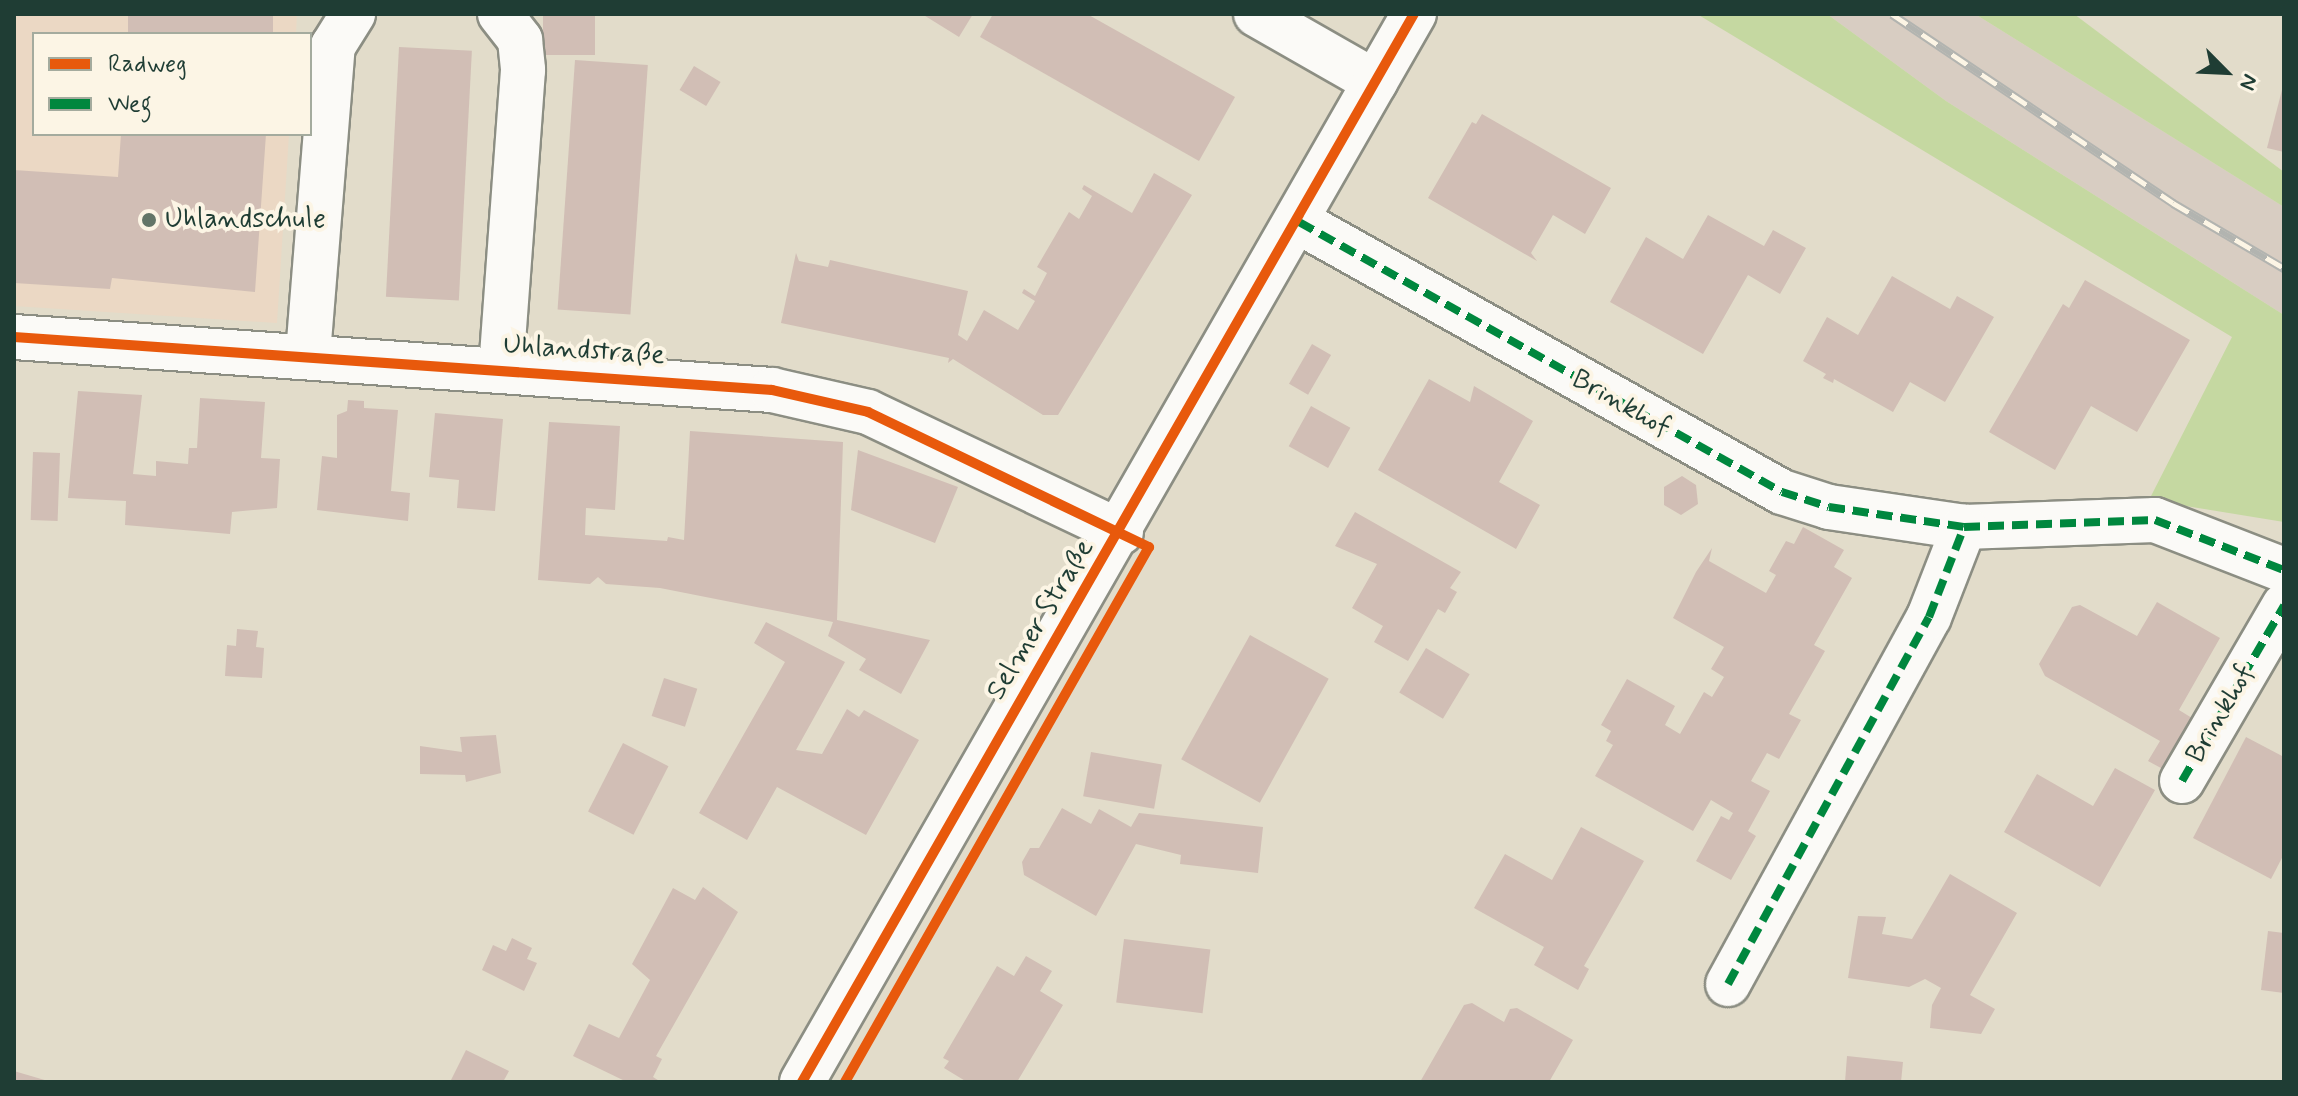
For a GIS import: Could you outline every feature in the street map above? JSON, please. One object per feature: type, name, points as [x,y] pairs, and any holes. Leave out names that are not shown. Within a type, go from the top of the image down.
[{"type":"street","points":[[308,354],[333,46],[353,14]]},
{"type":"street","name":"Uhlandstraße","points":[[500,14],[520,40],[523,70],[501,369]]},
{"type":"street","points":[[1256,14],[1375,82]]},
{"type":"street","name":"Selmer Straße","points":[[802,1082],[1299,222],[1414,14]]},
{"type":"street","name":"Brinkhof","points":[[1299,222],[1782,492],[1829,507],[1964,527],[2155,520],[2284,570]]},
{"type":"street","name":"Uhlandstraße","points":[[14,337],[308,354],[772,390],[868,412],[1121,532]]},
{"type":"street","points":[[1728,984],[1929,617],[1964,527]]},
{"type":"street","name":"Brinkhof","points":[[2182,781],[2284,606]]},
{"type":"shaded area","name":"Uhlandschule","points":[[14,14],[297,14],[296,32],[32,32],[32,136],[289,136],[277,323],[14,306]]},
{"type":"shaded area","points":[[1827,14],[1975,14],[2284,207],[2284,315],[1946,101]]},
{"type":"green space","points":[[1697,14],[1827,14],[1946,101],[2284,315],[2284,522],[2149,500],[2232,337]]},
{"type":"green space","points":[[1975,14],[2074,14],[2284,172],[2284,207]]},
{"type":"building","points":[[128,14],[273,14],[273,32],[128,32]]},
{"type":"building","points":[[543,14],[595,14],[595,55],[543,55]]},
{"type":"building","points":[[922,14],[973,14],[959,37]]},
{"type":"building","points":[[993,14],[1087,14],[1235,97],[1199,161],[980,37]]},
{"type":"building","points":[[399,47],[472,51],[459,300],[386,297]]},
{"type":"building","points":[[575,60],[648,65],[630,314],[558,309]]},
{"type":"building","points":[[694,66],[721,82],[706,106],[680,90]]},
{"type":"building","points":[[2284,86],[2284,152],[2267,148]]},
{"type":"building","points":[[1482,114],[1611,188],[1585,234],[1553,215],[1531,253],[1537,261],[1428,198],[1472,122],[1476,124]]},
{"type":"building","points":[[121,136],[266,136],[255,292],[112,278],[110,289],[14,283],[14,170],[118,177]]},
{"type":"building","points":[[1154,173],[1192,195],[1058,415],[1043,415],[953,359],[948,363],[949,358],[781,323],[796,253],[799,261],[828,267],[830,260],[968,291],[958,335],[967,341],[984,310],[1018,330],[1035,301],[1022,293],[1024,289],[1035,296],[1047,273],[1037,267],[1069,212],[1079,219],[1092,196],[1082,189],[1084,185],[1132,213]]},
{"type":"building","points":[[1708,215],[1764,246],[1773,230],[1806,248],[1780,294],[1748,275],[1703,354],[1610,302],[1646,237],[1683,259]]},
{"type":"building","points":[[1892,276],[1950,309],[1957,296],[1994,317],[1945,402],[1910,382],[1893,412],[1834,379],[1833,383],[1823,378],[1826,374],[1803,361],[1827,317],[1858,335]]},
{"type":"building","points":[[2085,280],[2190,340],[2137,432],[2091,406],[2055,470],[1989,432],[2063,304],[2069,308]]},
{"type":"building","points":[[1312,344],[1331,355],[1308,395],[1289,384]]},
{"type":"building","points":[[1429,379],[1470,402],[1474,386],[1533,421],[1499,482],[1540,505],[1516,549],[1378,470]]},
{"type":"building","points":[[78,391],[142,395],[133,474],[156,476],[156,461],[188,464],[189,448],[197,448],[200,398],[265,402],[261,458],[280,459],[277,508],[232,512],[230,534],[125,525],[126,501],[68,498]]},
{"type":"building","points":[[348,400],[364,401],[364,408],[398,410],[391,491],[410,493],[408,521],[317,510],[322,456],[337,458],[337,415],[347,411]]},
{"type":"building","points":[[1311,406],[1350,428],[1328,468],[1289,446]]},
{"type":"building","points":[[435,413],[503,419],[495,511],[457,508],[459,480],[429,477]]},
{"type":"building","points":[[549,422],[620,426],[615,510],[586,508],[585,535],[667,541],[668,537],[684,540],[690,431],[843,442],[837,620],[930,640],[901,694],[859,670],[866,659],[828,636],[833,622],[660,588],[606,584],[598,577],[590,584],[538,580]]},
{"type":"building","points":[[858,450],[958,487],[935,543],[851,510]]},
{"type":"building","points":[[33,452],[60,453],[58,521],[31,520]]},
{"type":"building","points":[[1682,476],[1696,485],[1698,504],[1681,515],[1664,505],[1664,487]]},
{"type":"building","points":[[1355,512],[1461,572],[1450,588],[1457,592],[1445,613],[1438,609],[1408,661],[1374,642],[1383,626],[1352,608],[1377,564],[1335,546]]},
{"type":"building","points":[[1803,527],[1844,550],[1834,567],[1852,578],[1814,645],[1825,651],[1789,714],[1801,720],[1779,759],[1767,753],[1751,781],[1770,791],[1748,831],[1756,836],[1731,880],[1696,861],[1721,816],[1729,820],[1733,813],[1711,800],[1693,831],[1595,776],[1613,745],[1606,741],[1611,731],[1601,725],[1627,679],[1675,706],[1665,725],[1680,734],[1704,692],[1712,697],[1724,677],[1711,669],[1724,647],[1673,618],[1696,572],[1712,548],[1709,561],[1766,593],[1776,575],[1769,571],[1786,541],[1794,544]]},
{"type":"building","points":[[2157,602],[2220,638],[2179,710],[2200,723],[2172,774],[2148,761],[2160,741],[2045,676],[2039,664],[2072,607],[2080,605],[2137,636]]},
{"type":"building","points":[[766,622],[845,662],[796,750],[822,754],[847,709],[859,717],[864,710],[919,740],[866,835],[777,787],[747,840],[699,813],[785,662],[754,643]]},
{"type":"building","points":[[237,629],[258,631],[256,647],[264,648],[262,678],[225,676],[227,645],[236,646]]},
{"type":"building","points":[[1250,635],[1329,679],[1260,803],[1181,759]]},
{"type":"building","points":[[1426,648],[1470,674],[1443,719],[1399,693]]},
{"type":"building","points":[[664,678],[697,689],[685,727],[652,716]]},
{"type":"building","points":[[496,735],[501,773],[466,782],[465,775],[420,774],[420,746],[462,752],[460,737]]},
{"type":"building","points":[[2246,737],[2284,757],[2284,854],[2271,879],[2193,838]]},
{"type":"building","points":[[623,743],[668,766],[633,835],[588,812]]},
{"type":"building","points":[[1091,752],[1162,765],[1154,809],[1083,796]]},
{"type":"building","points":[[2115,768],[2155,790],[2100,887],[2004,832],[2037,774],[2093,806]]},
{"type":"building","points":[[1062,808],[1091,824],[1099,809],[1131,827],[1139,813],[1263,827],[1258,873],[1180,864],[1181,855],[1136,844],[1096,916],[1024,875],[1022,862],[1030,848],[1039,848]]},
{"type":"building","points":[[1581,827],[1644,861],[1584,966],[1589,969],[1578,990],[1534,965],[1544,947],[1474,908],[1505,854],[1552,880]]},
{"type":"building","points":[[1950,874],[2017,913],[1970,995],[1995,1009],[1981,1034],[1930,1028],[1932,1005],[1941,988],[1925,979],[1909,987],[1848,978],[1858,916],[1886,917],[1882,934],[1912,939]]},
{"type":"building","points":[[703,887],[738,912],[656,1056],[662,1059],[653,1077],[661,1082],[627,1082],[573,1056],[589,1024],[619,1038],[650,980],[632,964],[673,888],[695,900]]},
{"type":"building","points":[[2268,931],[2284,933],[2284,993],[2261,990]]},
{"type":"building","points":[[512,938],[532,948],[527,959],[537,963],[524,991],[482,970],[493,945],[506,951]]},
{"type":"building","points":[[1124,939],[1210,950],[1203,1013],[1116,1003]]},
{"type":"building","points":[[1026,956],[1052,971],[1040,991],[1063,1005],[1017,1082],[967,1082],[944,1068],[949,1061],[943,1058],[997,966],[1014,976]]},
{"type":"building","points":[[1472,1003],[1504,1022],[1510,1009],[1517,1008],[1573,1040],[1549,1082],[1420,1082],[1464,1005]]},
{"type":"building","points":[[466,1050],[509,1071],[503,1082],[450,1082]]},
{"type":"building","points":[[1847,1056],[1903,1062],[1901,1082],[1845,1082]]},
{"type":"building","points":[[14,1071],[48,1081],[48,1082],[14,1082]]},
{"type":"railway","points":[[1892,14],[2173,203],[2284,268]]},
{"type":"marked path","points":[[1299,222],[1782,492],[1829,507],[1964,527],[2155,520],[2284,570]]},
{"type":"marked path","points":[[1728,984],[1929,617],[1964,527]]},
{"type":"marked path","points":[[2182,781],[2284,606]]},
{"type":"cycle path","points":[[802,1082],[1414,14]]},
{"type":"cycle path","points":[[14,337],[772,390],[868,412],[1149,547],[845,1082]]},
{"type":"place","name":"Uhlandschule","points":[[149,220]]}]
